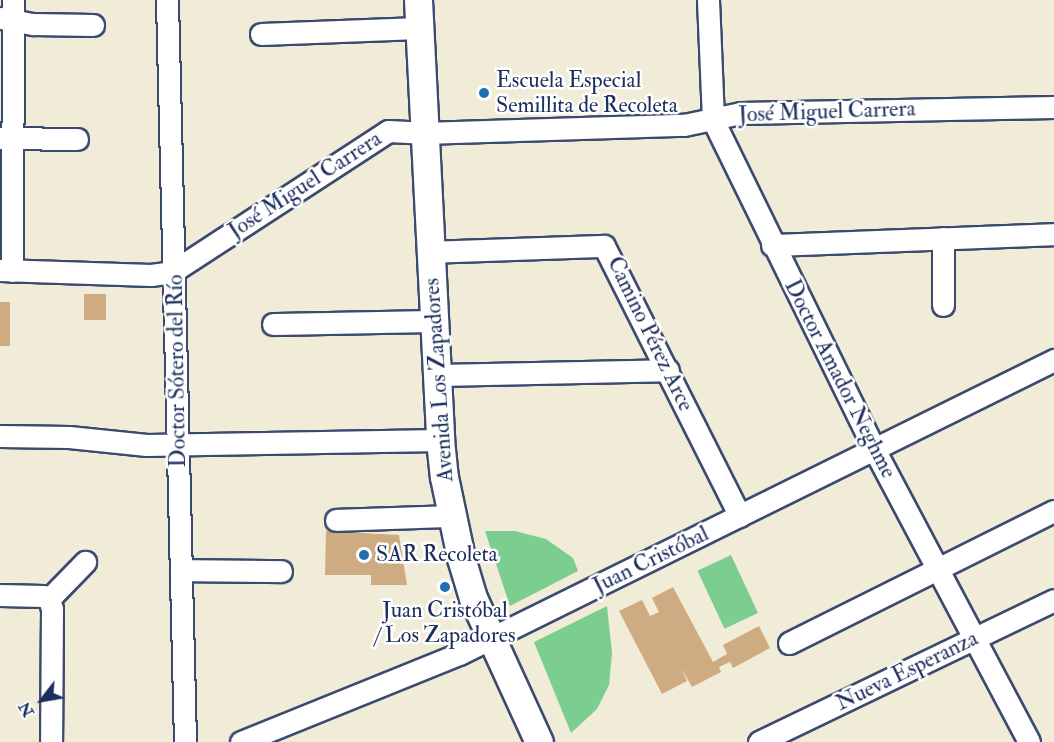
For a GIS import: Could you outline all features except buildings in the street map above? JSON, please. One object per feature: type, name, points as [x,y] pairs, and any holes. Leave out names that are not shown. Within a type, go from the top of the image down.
[{"type":"main road","name":"Avenida Los Zapadores","points":[[418,0],[440,440],[451,516],[473,598],[539,742]]},
{"type":"street","name":"Doctor Sótero del Río","points":[[167,0],[176,270],[185,742]]},
{"type":"street","name":"Doctor Amador Neghme","points":[[708,0],[713,120],[772,245],[874,449],[1029,742]]},
{"type":"street","points":[[93,25],[33,24],[9,13],[6,271],[159,275],[176,270]]},
{"type":"street","points":[[261,33],[419,28]]},
{"type":"street","name":"José Miguel Carrera","points":[[176,270],[378,136],[393,131],[423,133],[684,125],[741,113],[1054,107]]},
{"type":"street","points":[[6,138],[77,139]]},
{"type":"street","points":[[772,245],[943,238],[1051,240]]},
{"type":"street","points":[[943,238],[943,305]]},
{"type":"street","name":"Camino Pérez Arce","points":[[430,252],[604,246],[740,516]]},
{"type":"street","points":[[273,324],[434,321]]},
{"type":"street","name":"Juan Cristóbal","points":[[255,740],[459,654],[1054,360]]},
{"type":"street","points":[[437,375],[668,370]]},
{"type":"street","points":[[0,436],[89,438],[147,445],[440,440]]},
{"type":"street","points":[[789,643],[1054,511]]},
{"type":"street","points":[[336,520],[451,516]]},
{"type":"street","points":[[49,599],[85,562]]},
{"type":"street","points":[[181,570],[280,571]]},
{"type":"street","points":[[0,595],[43,596],[49,599],[52,606],[51,742]]},
{"type":"street","name":"Nueva Esperanza","points":[[759,742],[1054,600]]},
{"type":"green space","points":[[485,531],[515,531],[546,539],[573,558],[578,571],[510,606]]},
{"type":"green space","points":[[731,555],[758,613],[725,629],[697,571]]},
{"type":"green space","points":[[607,606],[612,653],[609,685],[597,709],[571,733],[534,642]]},
{"type":"place","name":"Escuela Especial Semillita de Recoleta","points":[[484,93]]},
{"type":"place","name":"SAR Recoleta","points":[[364,555]]},
{"type":"place","name":"Juan Cristóbal / Los Zapadores","points":[[445,587]]}]
